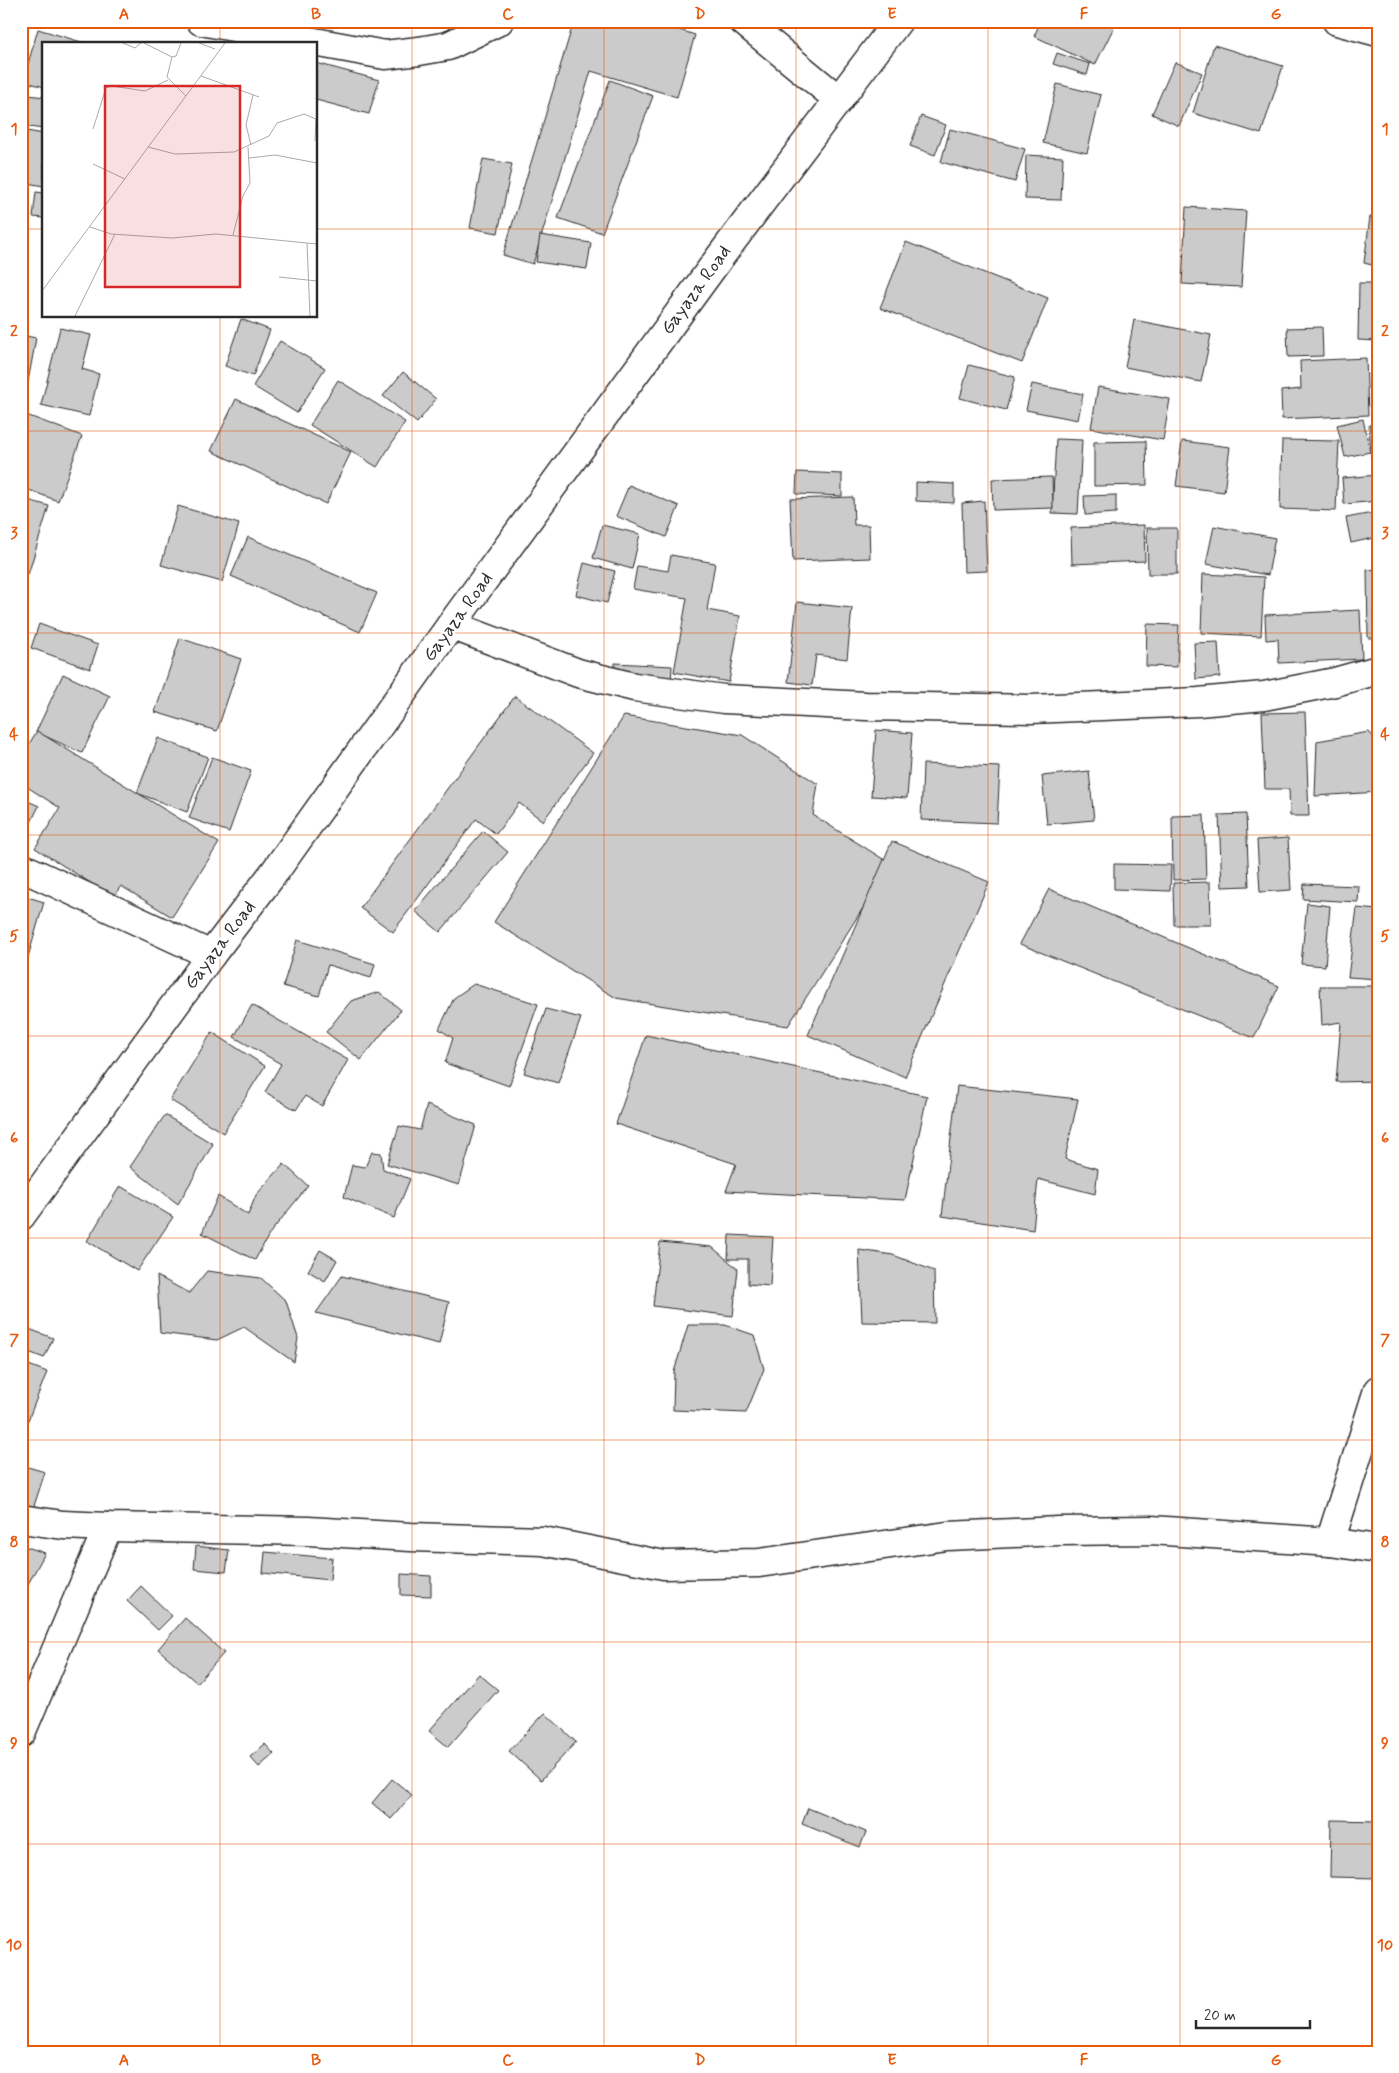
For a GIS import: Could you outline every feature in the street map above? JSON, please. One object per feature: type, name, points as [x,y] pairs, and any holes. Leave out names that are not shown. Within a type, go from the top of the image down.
[{"type":"street","points":[[201,21],[315,42]]},
{"type":"street","points":[[318,43],[385,55],[418,52],[448,46],[498,21]]},
{"type":"street","points":[[743,21],[839,100]]},
{"type":"street","name":"Gayaza Road","points":[[21,1216],[212,955],[282,863],[720,256],[898,21]]},
{"type":"street","points":[[1337,21],[1378,32]]},
{"type":"street","points":[[452,625],[578,673],[634,688],[724,699],[866,706],[1031,709],[1198,702],[1264,696],[1335,682],[1378,670]]},
{"type":"street","points":[[21,867],[212,955]]},
{"type":"street","points":[[1330,1542],[1378,1390]]},
{"type":"street","points":[[21,1519],[63,1525],[108,1527],[289,1530],[411,1537],[543,1541],[664,1565],[700,1566],[759,1563],[947,1536],[1058,1531],[1151,1530],[1330,1542],[1378,1549]]},
{"type":"street","points":[[21,1734],[108,1527]]},
{"type":"building","points":[[574,21],[651,21],[695,35],[677,97],[591,71],[533,264],[503,255]]},
{"type":"building","points":[[1041,21],[1117,21],[1095,65],[1034,36]]},
{"type":"building","points":[[38,29],[81,42],[42,42],[42,86],[23,81]]},
{"type":"building","points":[[1214,45],[1283,66],[1261,134],[1193,113]]},
{"type":"building","points":[[1057,53],[1090,64],[1087,75],[1053,64]]},
{"type":"building","points":[[1175,62],[1202,73],[1179,126],[1152,114]]},
{"type":"building","points":[[318,64],[379,80],[369,114],[318,101]]},
{"type":"building","points":[[610,80],[653,96],[602,233],[558,218]]},
{"type":"building","points":[[1057,84],[1101,95],[1087,153],[1043,143]]},
{"type":"building","points":[[21,94],[42,97],[42,129],[21,126]]},
{"type":"building","points":[[921,116],[946,125],[935,155],[910,146]]},
{"type":"building","points":[[950,129],[1025,149],[1015,182],[941,162]]},
{"type":"building","points":[[21,130],[42,134],[42,186],[21,182]]},
{"type":"building","points":[[1026,155],[1063,157],[1061,200],[1025,199]]},
{"type":"building","points":[[483,159],[512,164],[498,233],[470,228]]},
{"type":"building","points":[[36,192],[42,193],[42,218],[33,217]]},
{"type":"building","points":[[1186,207],[1246,211],[1241,287],[1182,284]]},
{"type":"building","points":[[1370,217],[1378,218],[1378,235],[1372,265],[1364,263]]},
{"type":"building","points":[[540,235],[591,243],[587,269],[536,262]]},
{"type":"building","points":[[906,242],[1048,298],[1022,363],[880,308]]},
{"type":"building","points":[[1359,283],[1378,283],[1378,341],[1358,340]]},
{"type":"building","points":[[241,319],[270,330],[253,376],[225,366]]},
{"type":"building","points":[[1134,320],[1211,335],[1201,382],[1125,367]]},
{"type":"building","points":[[1322,327],[1323,356],[1288,357],[1287,328]]},
{"type":"building","points":[[60,328],[91,335],[82,369],[99,374],[89,416],[41,405]]},
{"type":"building","points":[[21,335],[36,338],[27,387],[21,386]]},
{"type":"building","points":[[280,341],[325,368],[297,413],[253,386]]},
{"type":"building","points":[[1366,358],[1368,415],[1282,419],[1281,391],[1301,389],[1300,361]]},
{"type":"building","points":[[969,365],[1015,377],[1006,410],[960,398]]},
{"type":"building","points":[[403,372],[436,399],[417,423],[383,396]]},
{"type":"building","points":[[338,380],[405,422],[377,467],[310,425]]},
{"type":"building","points":[[1032,384],[1083,394],[1078,420],[1026,410]]},
{"type":"building","points":[[1098,387],[1170,399],[1163,440],[1091,428]]},
{"type":"building","points":[[236,399],[351,452],[326,504],[211,451]]},
{"type":"building","points":[[21,413],[82,436],[58,501],[21,487]]},
{"type":"building","points":[[1363,419],[1370,452],[1345,457],[1337,425]]},
{"type":"building","points":[[1378,424],[1378,468],[1372,468],[1369,425]]},
{"type":"building","points":[[1056,439],[1082,440],[1078,514],[1052,513]]},
{"type":"building","points":[[1282,440],[1339,441],[1336,511],[1280,509]]},
{"type":"building","points":[[1146,441],[1147,485],[1094,486],[1094,442]]},
{"type":"building","points":[[1182,441],[1230,447],[1224,492],[1176,486]]},
{"type":"building","points":[[797,472],[842,474],[842,496],[796,494]]},
{"type":"building","points":[[1378,475],[1378,501],[1344,504],[1342,478]]},
{"type":"building","points":[[1052,477],[1053,508],[993,510],[992,479]]},
{"type":"building","points":[[916,482],[954,484],[954,503],[916,501]]},
{"type":"building","points":[[629,485],[679,506],[666,537],[616,516]]},
{"type":"building","points":[[1116,495],[1116,513],[1085,515],[1084,496]]},
{"type":"building","points":[[853,497],[854,525],[869,525],[870,558],[793,561],[790,499]]},
{"type":"building","points":[[21,498],[49,506],[28,575],[21,573]]},
{"type":"building","points":[[984,501],[987,571],[964,572],[962,503]]},
{"type":"building","points":[[178,506],[239,524],[222,582],[161,565]]},
{"type":"building","points":[[1378,512],[1378,537],[1351,543],[1346,518]]},
{"type":"building","points":[[602,525],[640,534],[632,569],[593,558]]},
{"type":"building","points":[[1144,525],[1145,561],[1072,564],[1071,528]]},
{"type":"building","points":[[1214,526],[1275,538],[1268,575],[1206,564]]},
{"type":"building","points":[[1147,528],[1177,528],[1177,574],[1148,574]]},
{"type":"building","points":[[248,537],[377,593],[360,632],[231,576]]},
{"type":"building","points":[[671,555],[715,563],[707,610],[740,616],[729,682],[674,672],[687,598],[633,589],[637,566],[668,571]]},
{"type":"building","points":[[584,563],[615,571],[607,603],[576,595]]},
{"type":"building","points":[[1378,569],[1378,638],[1368,638],[1367,570]]},
{"type":"building","points":[[1203,574],[1264,577],[1261,636],[1201,633]]},
{"type":"building","points":[[797,602],[852,608],[847,659],[816,655],[812,685],[788,682]]},
{"type":"building","points":[[1360,610],[1362,659],[1279,663],[1278,639],[1266,640],[1265,615]]},
{"type":"building","points":[[39,624],[98,645],[90,669],[31,648]]},
{"type":"building","points":[[1147,624],[1179,625],[1177,667],[1146,666]]},
{"type":"building","points":[[180,638],[241,659],[217,731],[155,712]]},
{"type":"building","points":[[1218,642],[1220,677],[1196,679],[1194,643]]},
{"type":"building","points":[[615,663],[672,666],[671,684],[614,681]]},
{"type":"building","points":[[63,674],[110,696],[82,753],[36,732]]},
{"type":"building","points":[[515,696],[593,753],[543,821],[519,803],[496,834],[476,819],[393,932],[360,908]]},
{"type":"building","points":[[1305,712],[1309,816],[1290,816],[1289,789],[1265,789],[1262,713]]},
{"type":"building","points":[[624,716],[742,735],[818,784],[813,815],[891,864],[788,1026],[616,998],[494,922]]},
{"type":"building","points":[[876,730],[912,733],[907,798],[871,796]]},
{"type":"building","points":[[37,731],[219,843],[172,917],[121,886],[113,897],[35,848],[60,808],[21,783],[21,757]]},
{"type":"building","points":[[1369,732],[1378,742],[1378,792],[1315,796],[1317,741]]},
{"type":"building","points":[[158,738],[208,757],[187,812],[137,793]]},
{"type":"building","points":[[212,757],[251,771],[229,832],[189,818]]},
{"type":"building","points":[[923,764],[1000,767],[997,823],[921,820]]},
{"type":"building","points":[[1089,771],[1094,820],[1047,824],[1042,776]]},
{"type":"building","points":[[21,798],[39,806],[21,842]]},
{"type":"building","points":[[1246,814],[1249,886],[1222,887],[1219,815]]},
{"type":"building","points":[[1204,815],[1206,879],[1173,880],[1172,816]]},
{"type":"building","points":[[483,831],[508,852],[440,932],[415,911]]},
{"type":"building","points":[[1288,838],[1291,890],[1260,892],[1257,840]]},
{"type":"building","points":[[892,841],[989,882],[905,1077],[808,1035]]},
{"type":"building","points":[[1114,864],[1171,865],[1170,891],[1114,889]]},
{"type":"building","points":[[1210,882],[1211,925],[1174,925],[1173,883]]},
{"type":"building","points":[[1304,884],[1359,886],[1358,902],[1303,899]]},
{"type":"building","points":[[1049,889],[1279,986],[1254,1038],[1020,944]]},
{"type":"building","points":[[21,895],[44,902],[26,964],[21,963]]},
{"type":"building","points":[[1307,903],[1330,906],[1325,966],[1301,964]]},
{"type":"building","points":[[1357,908],[1378,910],[1378,979],[1348,977]]},
{"type":"building","points":[[297,940],[375,964],[371,978],[328,965],[319,996],[283,986]]},
{"type":"building","points":[[474,984],[538,1004],[509,1086],[445,1063],[453,1038],[439,1029],[454,998]]},
{"type":"building","points":[[1320,986],[1378,986],[1378,1081],[1336,1082],[1341,1022],[1322,1025]]},
{"type":"building","points":[[379,992],[401,1010],[361,1060],[326,1032],[351,1001]]},
{"type":"building","points":[[252,1005],[348,1060],[322,1106],[305,1096],[296,1110],[265,1092],[281,1064],[234,1037]]},
{"type":"building","points":[[546,1009],[581,1018],[558,1083],[524,1073]]},
{"type":"building","points":[[212,1032],[265,1066],[223,1133],[170,1100]]},
{"type":"building","points":[[646,1035],[927,1096],[905,1200],[726,1191],[736,1164],[616,1124]]},
{"type":"building","points":[[957,1086],[1078,1099],[1065,1159],[1098,1169],[1095,1194],[1038,1179],[1033,1230],[942,1216]]},
{"type":"building","points":[[427,1105],[476,1125],[459,1185],[387,1164],[399,1126],[420,1130]]},
{"type":"building","points":[[165,1115],[213,1144],[178,1204],[130,1167]]},
{"type":"building","points":[[372,1152],[381,1153],[383,1169],[410,1179],[394,1218],[344,1197],[352,1165],[365,1167]]},
{"type":"building","points":[[284,1164],[308,1186],[270,1233],[255,1260],[202,1233],[218,1196],[248,1215],[256,1195]]},
{"type":"building","points":[[120,1186],[173,1217],[137,1271],[87,1241]]},
{"type":"building","points":[[729,1235],[773,1237],[770,1286],[748,1284],[748,1259],[728,1259]]},
{"type":"building","points":[[660,1242],[712,1247],[738,1269],[733,1316],[653,1306]]},
{"type":"building","points":[[320,1250],[337,1260],[325,1281],[308,1271]]},
{"type":"building","points":[[859,1250],[893,1255],[934,1271],[935,1323],[862,1322]]},
{"type":"building","points":[[207,1271],[261,1278],[286,1301],[298,1338],[294,1362],[244,1327],[217,1340],[160,1333],[157,1276],[189,1293]]},
{"type":"building","points":[[342,1276],[449,1302],[439,1344],[316,1313]]},
{"type":"building","points":[[688,1325],[725,1325],[754,1335],[764,1369],[746,1413],[673,1410],[674,1372]]},
{"type":"building","points":[[21,1326],[53,1338],[44,1358],[21,1349]]},
{"type":"building","points":[[21,1362],[47,1372],[21,1438]]},
{"type":"building","points":[[21,1465],[45,1472],[32,1512],[21,1508]]},
{"type":"building","points":[[21,1545],[45,1553],[21,1597]]},
{"type":"building","points":[[196,1546],[229,1550],[226,1572],[194,1569]]},
{"type":"building","points":[[265,1552],[332,1558],[330,1580],[263,1573]]},
{"type":"building","points":[[401,1574],[431,1576],[431,1596],[401,1595]]},
{"type":"building","points":[[141,1586],[172,1616],[158,1630],[127,1601]]},
{"type":"building","points":[[185,1618],[224,1653],[197,1683],[158,1649]]},
{"type":"building","points":[[479,1674],[498,1690],[448,1747],[429,1731]]},
{"type":"building","points":[[545,1713],[576,1742],[541,1780],[509,1751]]},
{"type":"building","points":[[265,1744],[274,1754],[259,1767],[250,1757]]},
{"type":"building","points":[[392,1779],[412,1795],[391,1819],[372,1803]]},
{"type":"building","points":[[808,1808],[866,1832],[860,1847],[802,1824]]},
{"type":"building","points":[[1331,1820],[1378,1821],[1378,1878],[1330,1877]]}]
